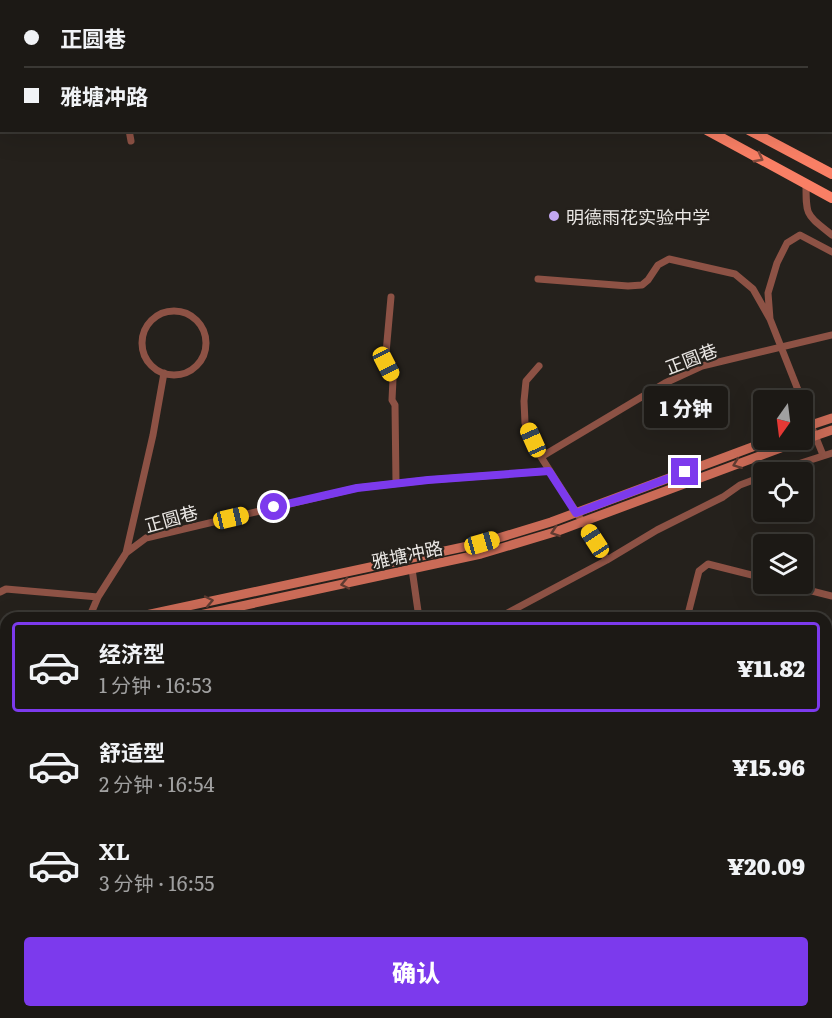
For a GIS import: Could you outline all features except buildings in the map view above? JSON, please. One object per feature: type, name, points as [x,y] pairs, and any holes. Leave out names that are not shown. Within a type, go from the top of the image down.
[{"type":"main road","points":[[712,132],[832,198]]},
{"type":"main road","points":[[753,132],[832,174]]},
{"type":"street","points":[[129,132],[131,141]]},
{"type":"street","points":[[806,184],[806,208],[810,217],[832,235]]},
{"type":"street","points":[[770,319],[768,293],[777,263],[787,243],[800,235],[832,252]]},
{"type":"street","points":[[538,279],[628,286],[642,285],[658,265],[669,259],[735,274],[753,289],[770,319],[797,390]]},
{"type":"street","points":[[391,297],[386,364],[393,380],[396,483]]},
{"type":"street","points":[[170,311],[188,314],[202,326],[207,344],[201,361],[188,373],[169,376],[164,373],[152,368],[143,352],[143,334],[153,319],[170,311]]},
{"type":"street","name":"正圆巷","points":[[541,457],[665,383],[702,366],[832,335]]},
{"type":"street","points":[[539,366],[526,381],[525,423],[549,471],[607,560]]},
{"type":"street","points":[[126,553],[153,435],[164,373]]},
{"type":"street","points":[[813,424],[832,418]]},
{"type":"street","name":"雅塘冲路","points":[[214,612],[481,554],[549,534],[832,430]]},
{"type":"street","points":[[813,434],[823,455]]},
{"type":"street","name":"雅塘冲路","points":[[160,612],[482,543],[551,522],[753,447]]},
{"type":"street","points":[[802,462],[832,453]]},
{"type":"street","name":"正圆巷","points":[[92,612],[98,597],[126,553],[146,538],[357,488],[549,471]]},
{"type":"street","points":[[509,612],[607,560],[657,530],[723,497],[740,485],[753,480]]},
{"type":"street","points":[[689,612],[699,571],[708,564],[753,575]]},
{"type":"street","points":[[412,569],[418,612]]},
{"type":"street","points":[[0,592],[6,589],[98,597]]},
{"type":"street","points":[[813,591],[832,596]]},
{"type":"place","name":"明德雨花实验中学","points":[[554,216]]},
{"type":"route","points":[[274,507],[357,488],[549,471],[576,513],[685,472]]}]
